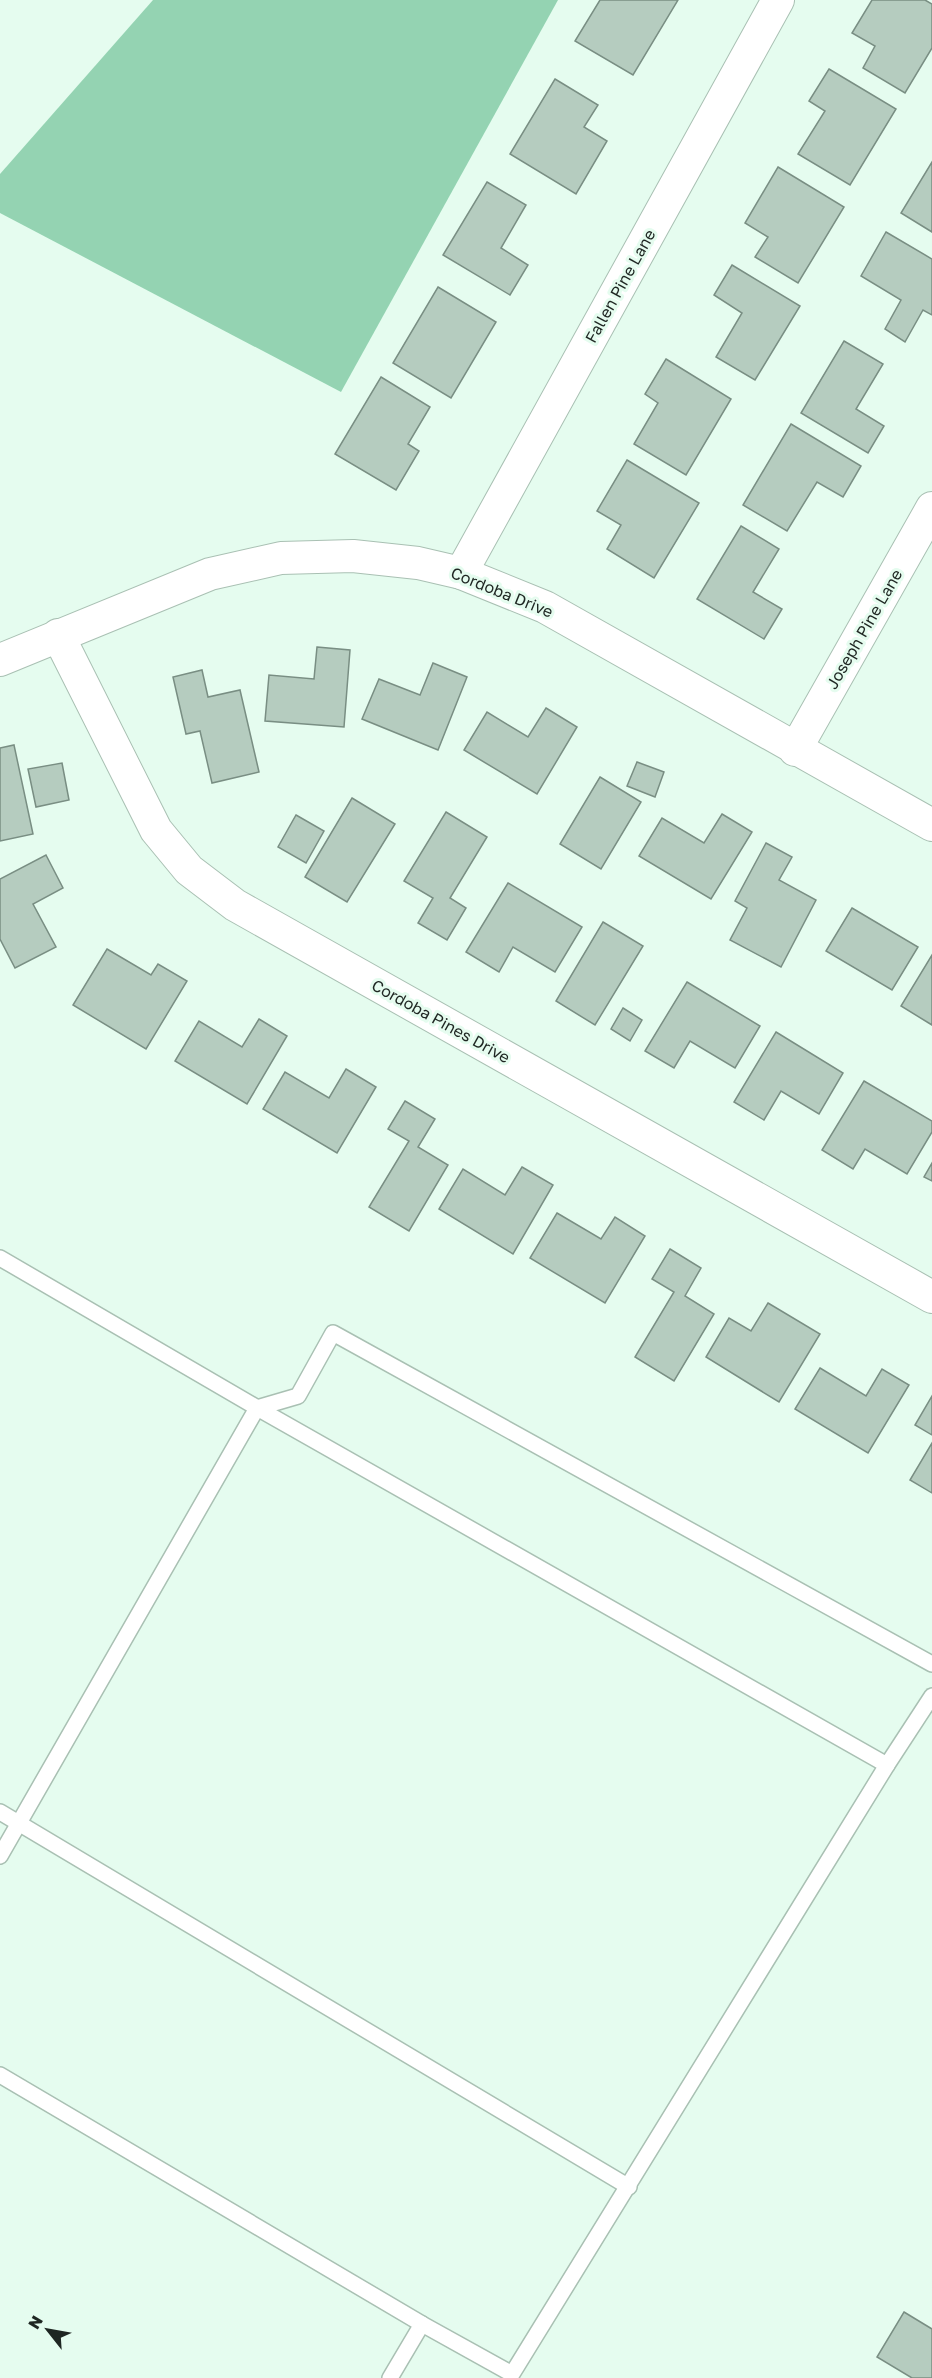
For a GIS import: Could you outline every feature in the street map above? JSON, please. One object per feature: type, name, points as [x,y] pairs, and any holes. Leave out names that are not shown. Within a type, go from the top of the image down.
[{"type":"street","name":"Fallen Pine Lane","points":[[461,573],[778,0]]},
{"type":"street","name":"Joseph Pine Lane","points":[[795,750],[932,508]]},
{"type":"street","name":"Cordoba Drive","points":[[0,660],[210,574],[281,558],[353,556],[418,563],[461,573],[545,607],[795,750],[932,825]]},
{"type":"street","name":"Cordoba Pines Drive","points":[[58,635],[156,830],[189,870],[235,905],[932,1297]]},
{"type":"lane","points":[[0,1258],[257,1408],[887,1765]]},
{"type":"lane","points":[[0,1856],[257,1408],[298,1396],[333,1333],[932,1664]]},
{"type":"lane","points":[[0,2075],[422,2324],[512,2374],[887,1765],[932,1696]]},
{"type":"lane","points":[[0,1812],[629,2187]]},
{"type":"lane","points":[[390,2378],[422,2324]]},
{"type":"green space","points":[[153,0],[558,0],[341,392],[0,213],[0,174]]},
{"type":"building","points":[[600,0],[678,0],[633,75],[575,41]]},
{"type":"building","points":[[872,0],[925,0],[932,4],[932,48],[905,93],[863,68],[875,46],[852,33]]},
{"type":"building","points":[[829,69],[896,109],[850,185],[798,154],[825,111],[809,101]]},
{"type":"building","points":[[555,79],[598,105],[584,127],[607,141],[576,194],[510,154]]},
{"type":"building","points":[[932,162],[932,232],[901,213]]},
{"type":"building","points":[[778,167],[844,207],[798,283],[755,257],[768,237],[745,223]]},
{"type":"building","points":[[487,182],[526,205],[501,248],[528,265],[510,295],[443,255]]},
{"type":"building","points":[[886,232],[932,259],[932,315],[923,310],[905,342],[885,329],[901,300],[861,276]]},
{"type":"building","points":[[732,265],[800,306],[755,380],[716,357],[742,313],[714,295]]},
{"type":"building","points":[[438,287],[496,322],[451,398],[393,363]]},
{"type":"building","points":[[844,341],[883,364],[856,409],[884,426],[868,453],[801,413]]},
{"type":"building","points":[[666,359],[731,399],[686,475],[634,444],[658,403],[645,394]]},
{"type":"building","points":[[381,377],[430,407],[408,444],[419,451],[396,490],[335,454]]},
{"type":"building","points":[[791,424],[861,466],[843,497],[817,482],[787,531],[743,505]]},
{"type":"building","points":[[627,460],[699,503],[654,578],[607,549],[621,525],[597,511]]},
{"type":"building","points":[[741,526],[779,549],[753,592],[782,609],[764,639],[697,599]]},
{"type":"building","points":[[317,647],[350,650],[344,727],[265,721],[269,675],[314,679]]},
{"type":"building","points":[[433,663],[467,677],[438,750],[362,719],[379,679],[420,695]]},
{"type":"building","points":[[202,670],[208,697],[240,690],[259,772],[212,783],[200,731],[186,734],[173,677]]},
{"type":"building","points":[[546,708],[577,727],[537,794],[464,750],[487,712],[528,737]]},
{"type":"building","points":[[14,745],[33,834],[0,841],[0,748]]},
{"type":"building","points":[[637,762],[664,772],[655,797],[627,786]]},
{"type":"building","points":[[62,763],[69,800],[36,807],[28,769]]},
{"type":"building","points":[[600,777],[641,802],[601,869],[560,844]]},
{"type":"building","points":[[352,798],[395,824],[347,902],[305,877]]},
{"type":"building","points":[[446,812],[487,837],[450,898],[466,908],[447,940],[418,923],[433,898],[404,881]]},
{"type":"building","points":[[722,814],[752,832],[711,899],[639,856],[662,818],[704,843]]},
{"type":"building","points":[[296,815],[324,831],[306,863],[278,847]]},
{"type":"building","points":[[766,843],[792,857],[779,880],[816,900],[781,967],[730,940],[747,908],[735,901]]},
{"type":"building","points":[[46,855],[63,888],[33,904],[56,947],[15,968],[0,939],[0,879]]},
{"type":"building","points":[[508,883],[582,927],[555,972],[513,947],[499,972],[466,952]]},
{"type":"building","points":[[852,908],[918,947],[892,990],[826,951]]},
{"type":"building","points":[[603,922],[643,946],[595,1025],[556,1001]]},
{"type":"building","points":[[107,949],[151,975],[158,964],[187,981],[146,1049],[73,1005]]},
{"type":"building","points":[[932,955],[932,1025],[901,1006]]},
{"type":"building","points":[[687,982],[760,1026],[735,1068],[690,1041],[674,1068],[645,1051]]},
{"type":"building","points":[[623,1008],[642,1020],[630,1041],[611,1029]]},
{"type":"building","points":[[259,1019],[287,1036],[247,1104],[175,1061],[199,1021],[242,1047]]},
{"type":"building","points":[[776,1032],[843,1073],[819,1114],[781,1091],[764,1120],[734,1102]]},
{"type":"building","points":[[346,1069],[376,1087],[337,1153],[263,1109],[285,1072],[329,1098]]},
{"type":"building","points":[[864,1081],[932,1121],[932,1132],[907,1174],[865,1149],[853,1169],[822,1150]]},
{"type":"building","points":[[405,1101],[435,1119],[418,1147],[448,1165],[409,1231],[369,1207],[409,1141],[388,1129]]},
{"type":"building","points":[[932,1163],[932,1181],[924,1177]]},
{"type":"building","points":[[522,1167],[553,1185],[513,1254],[439,1209],[463,1169],[505,1195]]},
{"type":"building","points":[[557,1213],[601,1239],[615,1217],[645,1236],[605,1303],[530,1258]]},
{"type":"building","points":[[670,1249],[701,1268],[685,1296],[714,1314],[674,1381],[635,1357],[674,1292],[652,1279]]},
{"type":"building","points":[[768,1303],[820,1334],[779,1402],[706,1357],[729,1318],[751,1331]]},
{"type":"building","points":[[820,1368],[866,1396],[882,1369],[909,1385],[868,1453],[795,1409]]},
{"type":"building","points":[[932,1396],[932,1435],[915,1425]]},
{"type":"building","points":[[932,1443],[932,1493],[910,1480]]},
{"type":"building","points":[[904,2312],[932,2329],[932,2378],[912,2378],[877,2357]]}]
